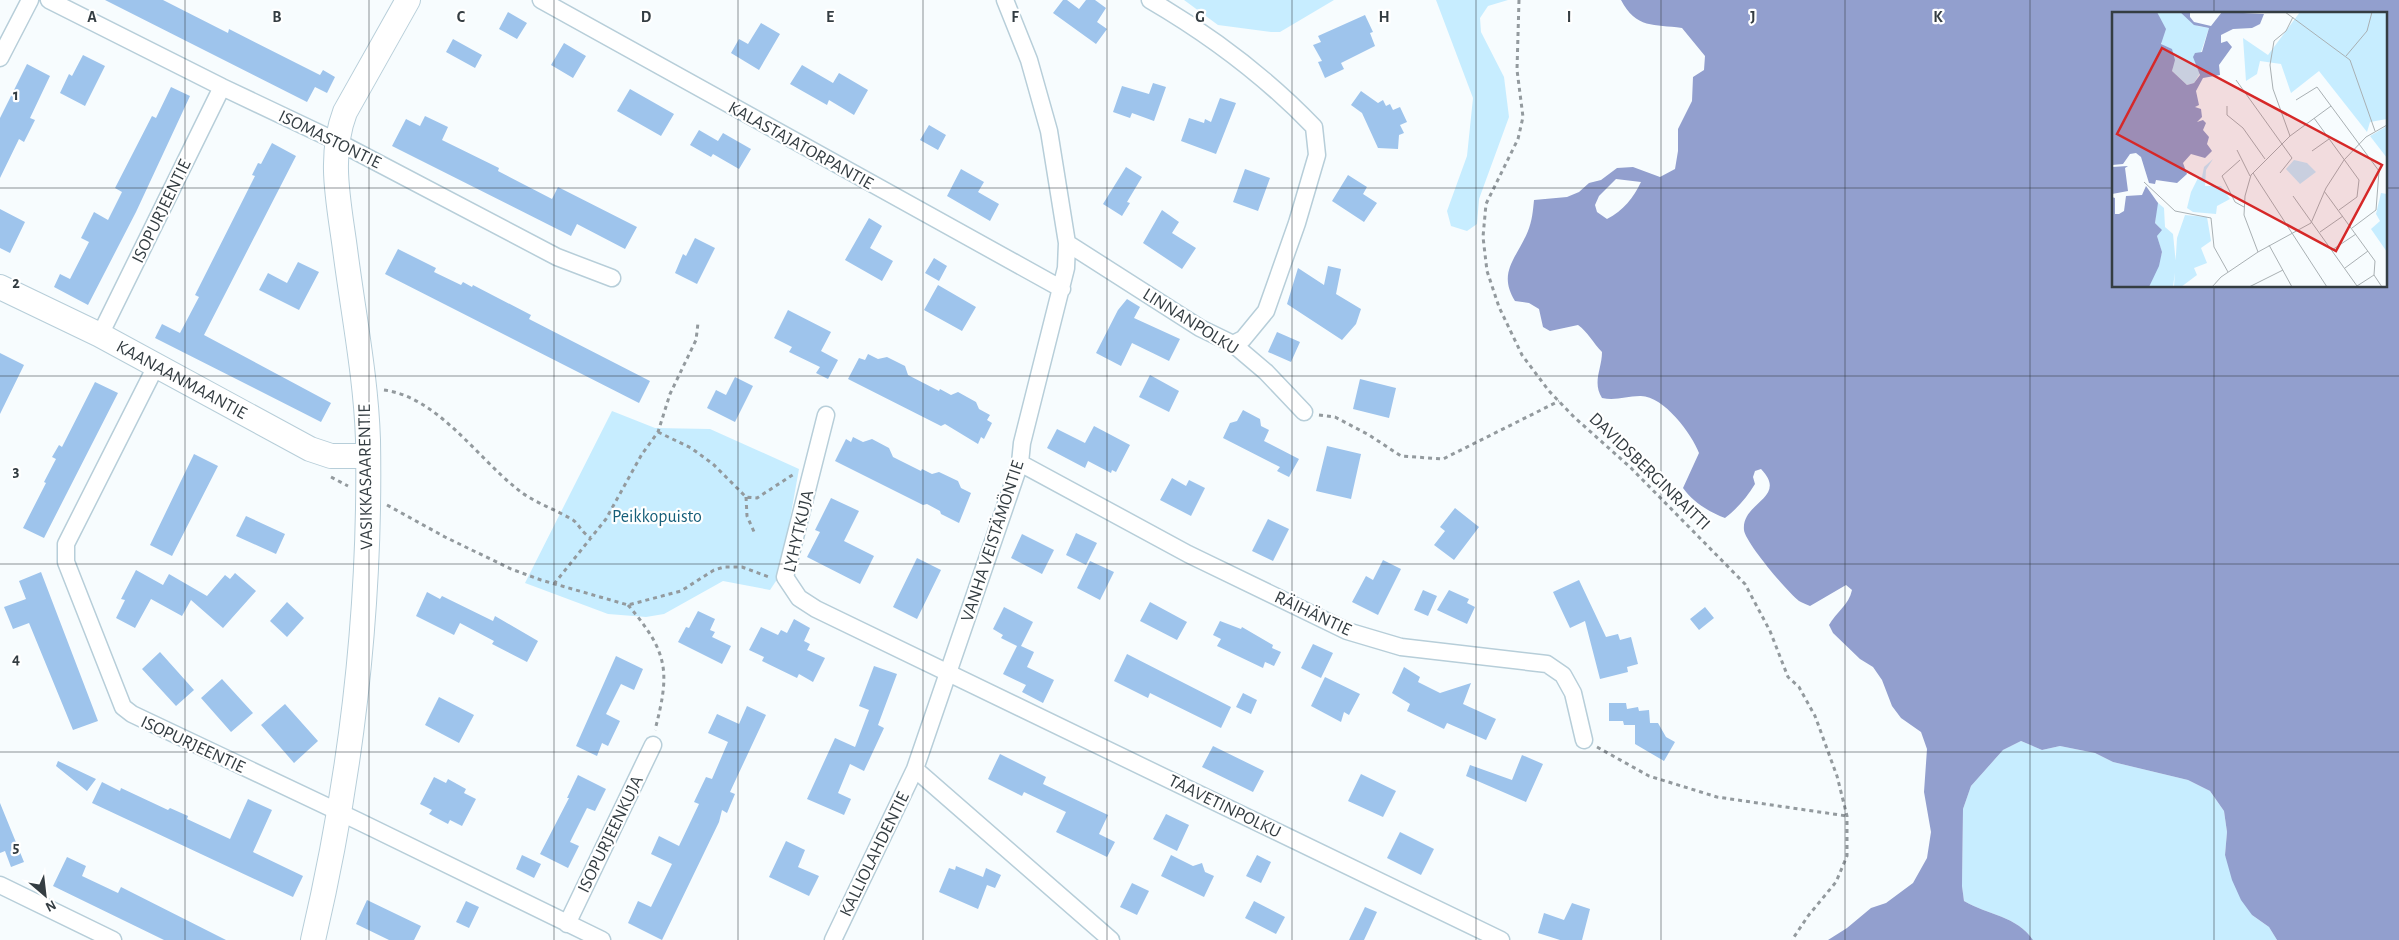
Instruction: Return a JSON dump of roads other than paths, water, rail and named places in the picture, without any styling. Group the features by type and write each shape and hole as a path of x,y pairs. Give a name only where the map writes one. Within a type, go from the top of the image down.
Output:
{"street":[{"path":"0,58 30,0"},
{"name":"ISOMASTONTIE","path":"49,0 222,87 338,142 557,257 612,278"},
{"name":"VASIKKASAARENTIE","path":"313,940 338,812 355,691 365,580 368,456 364,398 334,168 338,142 346,112 408,0"},
{"name":"KALASTAJATORPANTIE","path":"541,0 1062,289"},
{"name":"VANHA VEISTÄMÖNTIE","path":"915,769 1020,463 1022,444 1062,289 1067,243 1049,131 1029,60 1005,0"},
{"path":"1150,0 1179,17 1250,67 1314,127 1317,154 1297,223 1273,294 1261,318 1243,339 1233,344"},
{"name":"ISOPURJEENTIE","path":"100,335 222,87"},
{"name":"LINNANPOLKU","path":"1067,243 1200,328 1233,344 1266,372 1304,412"},
{"name":"KAANAANMAANTIE","path":"0,287 100,335 310,449 331,456 368,456"},
{"name":"ISOPURJEENTIE","path":"156,366 66,544 64,553 118,700 132,714 602,940"},
{"name":"LYHYTKUJA","path":"826,415 785,577 799,598 816,609 949,672"},
{"name":"RÄIHÄNTIE","path":"1020,463 1188,554 1347,631 1401,647 1547,664 1563,675 1573,693 1584,740"},
{"name":"TAAVETINPOLKU","path":"949,672 1501,940"},
{"name":"ISOPURJEENKUJA","path":"567,924 653,745"},
{"path":"915,769 1111,940"},
{"name":"KALLIOLAHDENTIE","path":"834,940 915,769"},
{"path":"0,885 113,940"}],"water":[{"path":"1621,0 2399,0 2399,940 2277,940 2269,927 2252,915 2241,900 2232,880 2225,855 2227,832 2224,811 2210,791 2188,780 2113,762 2095,753 2060,746 2042,750 2021,741 2003,750 1971,786 1963,809 1962,886 1964,901 2019,926 2033,940 1828,940 1847,928 1871,908 1886,903 1913,883 1927,858 1931,832 1924,792 1927,749 1921,732 1901,718 1892,706 1882,680 1873,667 1860,659 1833,633 1829,625 1848,600 1852,590 1846,585 1810,606 1800,602 1759,556 1744,530 1745,521 1749,513 1767,494 1770,487 1768,479 1761,469 1755,471 1753,477 1755,484 1749,494 1725,518 1702,506 1683,488 1699,453 1690,436 1676,417 1649,397 1602,398 1599,392 1598,381 1602,352 1585,331 1578,325 1550,331 1543,327 1539,309 1529,303 1515,301 1508,282 1508,273 1514,257 1524,241 1529,227 1534,200 1567,197 1579,192 1589,183 1601,180 1617,168 1633,167 1660,177 1675,169 1678,151 1678,129 1692,101 1693,77 1704,70 1705,56 1682,28 1654,25 1640,21 1633,16","holes":["1616,179 1641,182 1635,193 1618,212 1607,219 1597,212 1595,205 1599,196"]}],"park label":[{"name":"Peikkopuisto","path":"657,516"}]}
